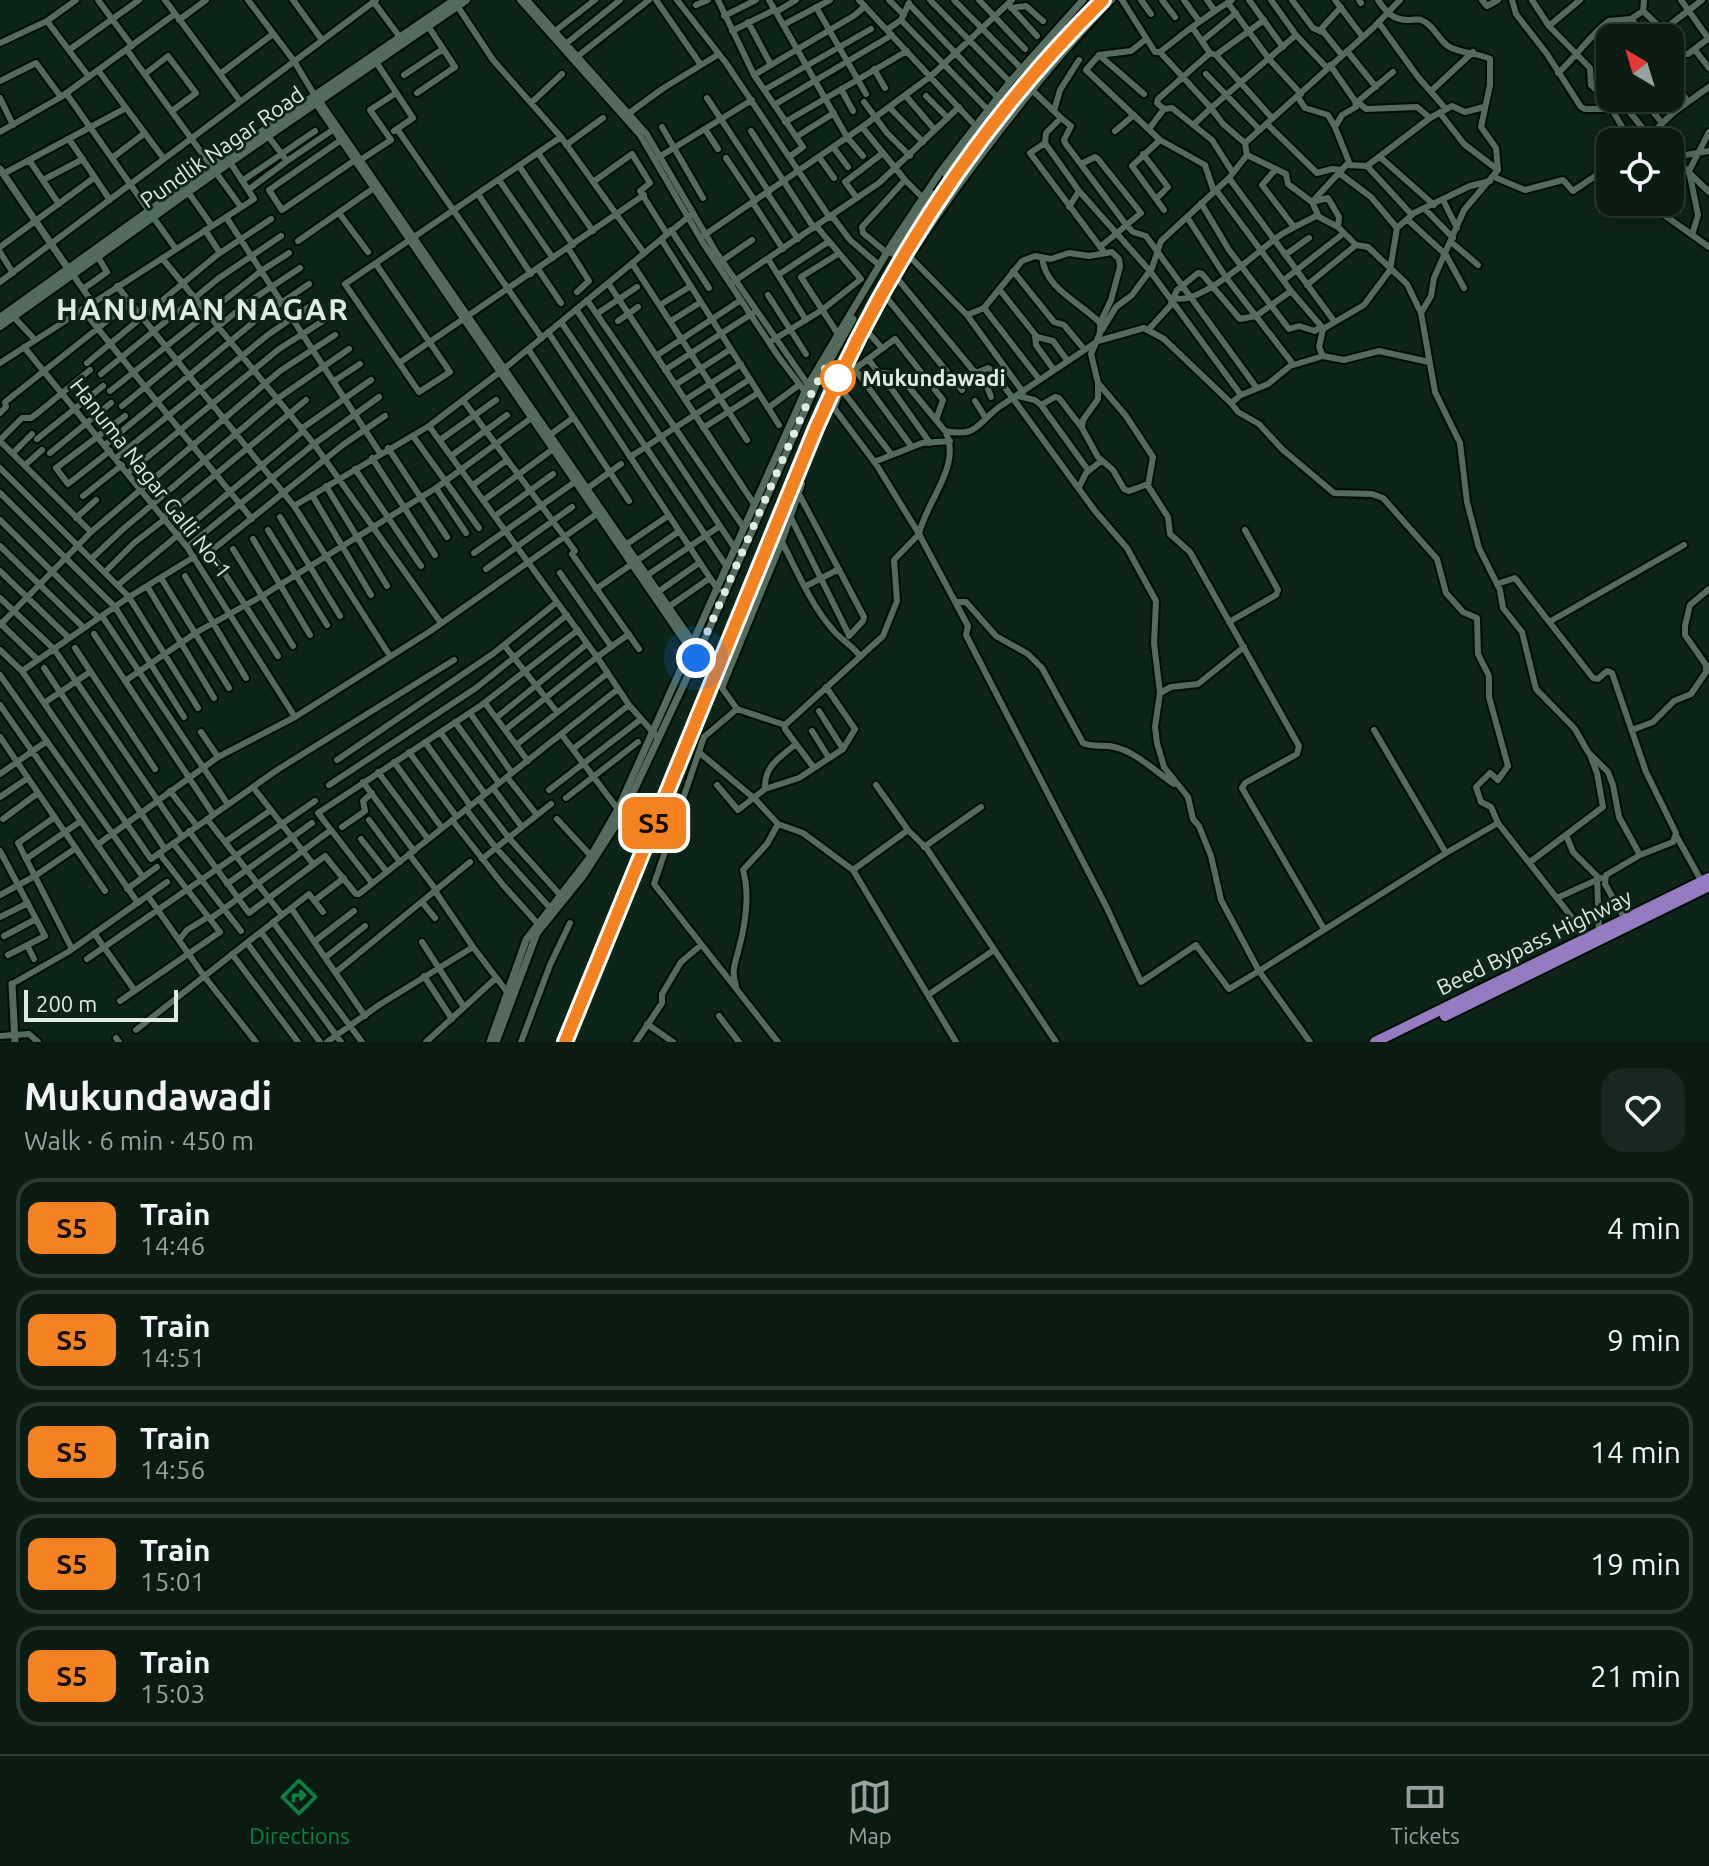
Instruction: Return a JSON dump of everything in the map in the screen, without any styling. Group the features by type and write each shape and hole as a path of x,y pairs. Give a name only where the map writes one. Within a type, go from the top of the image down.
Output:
{"highway":[{"name":"Beed Bypass Highway","path":"1375,1042 1707,882"},
{"name":"Beed Bypass Highway","path":"1391,1042 1707,882"}],"main road":[{"name":"Pundlik Nagar Road","path":"0,318 98,257 151,214 188,192 214,169 268,136 455,3 466,0"},
{"name":"Pundlik Nagar Road","path":"0,326 214,169 376,62 455,3"}],"street":[{"path":"0,43 47,21 76,0"},
{"path":"98,0 145,74 241,207"},
{"path":"69,50 139,0"},
{"path":"165,0 240,101"},
{"path":"0,132 63,95 129,48 206,0"},
{"path":"248,0 294,61 341,140 359,159 374,188 413,239"},
{"path":"293,0 322,40"},
{"path":"0,282 374,0 402,40"},
{"path":"520,0 567,43 628,115 658,157 719,262 807,390"},
{"path":"527,0 628,115"},
{"path":"555,31 595,0"},
{"path":"567,43 620,0"},
{"path":"578,56 649,0"},
{"path":"656,0 701,65"},
{"path":"677,0 752,100 831,217 850,240 879,265"},
{"path":"696,5 708,0"},
{"path":"718,0 754,75 803,147 789,157"},
{"path":"724,16 756,0"},
{"path":"769,0 847,137 863,156"},
{"path":"732,31 796,0"},
{"path":"783,25 830,0"},
{"path":"889,0 943,65 988,110"},
{"path":"930,0 1010,82"},
{"path":"954,0 1022,69"},
{"path":"695,651 754,504 807,390 866,281 988,110 1086,0"},
{"path":"490,1042 526,940 595,860 621,812 695,651 807,390 890,255 946,173 1086,0"},
{"path":"1112,0 1032,90 909,256 867,331 845,376 834,408 874,462 919,534 956,602 968,626 966,635 978,660 1107,908 1141,982 1196,945 1229,989 1498,823"},
{"path":"1082,428 1083,420 1098,399 1098,383 1091,354 1116,307 1132,295 1150,271 1161,241 1231,175 1247,155 1245,143 1223,124 1160,52 1155,52 1122,0"},
{"path":"1141,0 1151,14"},
{"path":"1162,0 1175,17"},
{"path":"1184,0 1199,21"},
{"path":"1207,0 1215,11"},
{"path":"1249,0 1283,47"},
{"path":"1292,0 1313,28 1345,53 1376,87"},
{"path":"1335,0 1362,36"},
{"path":"1378,0 1387,14 1405,21 1420,19 1431,27 1437,38 1456,51 1473,52 1490,59 1490,85 1481,127 1496,148 1498,170 1464,210 1434,278 1431,296 1421,313"},
{"path":"1245,143 1379,23 1400,0"},
{"path":"1482,0 1487,6 1498,0"},
{"path":"1512,0 1516,14 1547,54 1581,107 1596,108"},
{"path":"1532,0 1549,26 1590,68 1591,85 1596,90"},
{"path":"1549,26 1580,0"},
{"path":"1643,11 1644,0"},
{"path":"1681,0 1709,38 1684,55"},
{"path":"982,1 1025,49"},
{"path":"1160,52 1230,1 1269,59 1299,95 1305,108 1328,115 1348,158 1343,169 1312,202"},
{"path":"1258,13 1272,1 1296,35 1329,66 1357,103 1366,109 1417,107 1430,118"},
{"path":"1643,11 1663,30 1706,1"},
{"path":"754,75 830,30 863,2 972,122"},
{"path":"774,105 848,62 890,32 910,2 998,98"},
{"path":"455,3 493,60 561,137 644,253"},
{"path":"1010,4 1037,36"},
{"path":"703,237 931,76 1010,4 1025,5 1043,21"},
{"path":"816,7 858,78 876,117 910,156"},
{"path":"1322,32 1323,26 1341,7"},
{"path":"1558,73 1578,55 1594,31 1609,21 1631,19 1643,11"},
{"path":"1202,41 1236,13"},
{"path":"1631,19 1635,24"},
{"path":"1164,109 1157,101 1182,77 1264,20"},
{"path":"47,21 89,77"},
{"path":"748,22 771,65"},
{"path":"1379,23 1431,91 1466,146 1498,170"},
{"path":"417,93 455,67 428,26"},
{"path":"1192,27 1241,83 1269,121 1317,173 1367,166 1430,118 1452,106 1465,112 1484,107"},
{"path":"764,90 871,29"},
{"path":"220,74 273,34"},
{"path":"1193,125 1296,35"},
{"path":"1086,70 1099,55 1131,51 1146,39"},
{"path":"1068,48 1086,70 1160,140 1205,165 1215,191 1322,328 1319,347 1323,356"},
{"path":"404,75 443,49"},
{"path":"1695,50 1709,68"},
{"path":"785,122 907,51"},
{"path":"1431,91 1473,52"},
{"path":"628,115 719,54"},
{"path":"1099,55 1144,94"},
{"path":"145,74 168,56 196,93 172,111"},
{"path":"1054,111 1060,90 1079,60"},
{"path":"376,62 413,118 388,135"},
{"path":"0,81 36,63 90,127 176,249"},
{"path":"874,69 885,88"},
{"path":"98,70 164,159"},
{"path":"1335,127 1337,120 1352,111 1393,72"},
{"path":"531,103 562,74"},
{"path":"1206,74 1260,130"},
{"path":"841,89 853,111"},
{"path":"1032,90 1071,126 1064,141 1127,226 1133,232 1146,236 1256,387"},
{"path":"1684,105 1707,92"},
{"path":"341,140 269,190 282,210 391,140 370,110 396,93"},
{"path":"905,95 935,130"},
{"path":"926,96 948,118"},
{"path":"1684,96 1688,102"},
{"path":"0,98 13,125"},
{"path":"707,98 798,239"},
{"path":"317,100 695,651"},
{"path":"658,157 752,100"},
{"path":"889,107 923,142"},
{"path":"733,283 831,217 896,168 959,107"},
{"path":"92,302 2,176 126,108"},
{"path":"1149,129 1164,109 1172,108 1215,143 1231,175 1274,240 1334,321"},
{"path":"1653,112 1662,123"},
{"path":"1658,128 1674,112"},
{"path":"796,137 834,113"},
{"path":"1115,131 1134,115"},
{"path":"566,145 603,118"},
{"path":"1061,118 1046,133 1045,143 1079,191 1173,300 1241,395"},
{"path":"662,127 703,198"},
{"path":"862,127 923,198"},
{"path":"248,190 334,129"},
{"path":"397,129 542,338"},
{"path":"705,129 718,149"},
{"path":"242,181 315,131"},
{"path":"751,131 815,228 866,281"},
{"path":"1692,235 1698,215 1689,171 1709,132"},
{"path":"112,158 145,133"},
{"path":"268,136 287,161"},
{"path":"376,264 450,372 419,392 345,284 561,137"},
{"path":"69,139 110,200"},
{"path":"1160,140 1132,166 1164,210"},
{"path":"1045,143 1030,153 1102,250 1112,252 1119,259 1120,267 1111,300 1100,323 1099,337"},
{"path":"833,147 848,167"},
{"path":"1684,155 1709,151"},
{"path":"538,153 593,231"},
{"path":"857,198 845,182 883,153"},
{"path":"593,182 632,154 650,183 640,191 667,234 691,286 779,425"},
{"path":"967,315 984,308 1022,261 1042,257 1051,259 1069,253 1089,256 1102,250 1157,200 1168,187 1143,154"},
{"path":"1247,155 1286,174 1288,184 1312,202 1318,215 1341,230 1356,245 1368,247 1407,284 1421,313 1435,392 1460,443 1467,498 1479,548 1497,584 1503,608 1522,632 1539,694 1575,729 1597,773 1603,807 1530,862"},
{"path":"819,157 834,178"},
{"path":"1081,164 1095,157 1098,159 1141,213"},
{"path":"1380,157 1434,205"},
{"path":"726,158 783,249"},
{"path":"43,180 83,159"},
{"path":"29,160 59,204"},
{"path":"0,363 254,199 230,162"},
{"path":"519,166 589,281 577,292"},
{"path":"1367,166 1446,255 1464,288"},
{"path":"1684,167 1709,192"},
{"path":"1276,169 1263,182 1263,188 1294,227"},
{"path":"1343,169 1397,228"},
{"path":"1201,203 1289,329 1301,326 1315,331 1364,305 1390,270 1397,228 1410,217 1470,186 1492,179 1525,190 1563,180 1573,191 1596,175"},
{"path":"13,273 0,249 95,177"},
{"path":"499,180 553,258"},
{"path":"887,253 863,233 862,227 905,180"},
{"path":"298,241 374,188"},
{"path":"1069,207 1079,191"},
{"path":"188,192 220,253"},
{"path":"478,194 531,274"},
{"path":"399,363 644,195"},
{"path":"1312,202 1328,198 1339,217 1341,230"},
{"path":"1443,200 1457,228"},
{"path":"1425,209 1478,265"},
{"path":"339,213 368,252"},
{"path":"294,506 429,426 542,338 690,215"},
{"path":"1173,300 1191,297 1212,286 1274,240 1318,215"},
{"path":"1666,216 1709,247"},
{"path":"226,217 380,453"},
{"path":"1187,217 1225,276 1293,364"},
{"path":"91,532 0,440 22,418 31,418 63,392 110,343 183,283 220,253 271,219"},
{"path":"1284,280 1341,230"},
{"path":"667,234 709,288"},
{"path":"101,374 195,297 281,236"},
{"path":"1285,255 1309,238"},
{"path":"719,262 752,240"},
{"path":"778,275 828,242"},
{"path":"1307,285 1356,245"},
{"path":"13,453 75,408 134,372 207,312 289,253"},
{"path":"836,331 801,277 838,254"},
{"path":"909,256 967,315 1018,395 1031,426 1127,548 1156,601 1154,643 1160,693 1155,727 1164,767 1188,797 1193,819 1211,856 1221,900 1259,971 1310,1042"},
{"path":"83,289 107,272 98,257"},
{"path":"1042,257 1044,270 1063,294 1086,308 1100,323"},
{"path":"162,258 314,444 441,623"},
{"path":"768,259 806,320"},
{"path":"632,263 747,440"},
{"path":"122,406 271,286 300,268"},
{"path":"538,269 561,303"},
{"path":"1013,271 1054,322 1064,325 1084,349"},
{"path":"1149,329 1182,285 1200,273 1240,319 1256,316 1291,291"},
{"path":"896,277 985,381 991,397"},
{"path":"772,341 866,281"},
{"path":"608,283 754,504"},
{"path":"733,283 741,300 753,313"},
{"path":"125,416 56,468 68,484 230,341 309,284"},
{"path":"117,286 284,492 390,656"},
{"path":"660,305 691,286"},
{"path":"601,311 637,287"},
{"path":"999,289 1035,335 1053,341 1067,360"},
{"path":"768,295 806,354"},
{"path":"886,297 962,390"},
{"path":"587,300 744,528"},
{"path":"656,356 741,300"},
{"path":"0,413 6,407 5,402 131,302"},
{"path":"116,458 242,356 316,302"},
{"path":"671,321 701,302"},
{"path":"618,321 638,307"},
{"path":"984,308 1039,379"},
{"path":"82,309 252,519"},
{"path":"576,309 736,550"},
{"path":"665,370 753,313"},
{"path":"13,316 35,340"},
{"path":"128,473 254,370 326,319"},
{"path":"561,322 728,569"},
{"path":"945,431 966,434 975,430 985,417 1099,337 1144,328 1211,381 1238,412 1259,424 1283,450 1334,493 1372,494 1383,498 1437,559 1446,593 1463,612 1477,618 1478,654 1489,676 1489,697 1508,766 1498,780 1490,773 1476,787 1481,802 1491,807 1498,823 1588,938"},
{"path":"867,331 882,348"},
{"path":"548,332 718,590"},
{"path":"38,660 0,624 91,532 266,384 335,335"},
{"path":"1035,335 1034,343 1054,370"},
{"path":"845,376 895,339 943,400 936,420"},
{"name":"Hanuma Nagar Galli No-1","path":"24,347 187,547 295,717"},
{"path":"91,559 277,399 349,349"},
{"path":"528,349 629,501"},
{"path":"675,385 731,349"},
{"path":"1231,403 1256,387 1268,384 1293,364 1323,356 1344,360 1379,351 1429,362"},
{"path":"868,359 930,443"},
{"path":"334,381 360,364"},
{"path":"685,400 741,364"},
{"path":"854,368 912,447"},
{"path":"976,373 991,369 1018,395 1041,405 1088,470"},
{"path":"814,768 785,725 789,718 883,636 897,601 894,560 919,534 928,507 946,475 950,441 945,431 899,375 881,374"},
{"path":"630,457 750,379"},
{"path":"118,585 302,430 371,380"},
{"path":"1098,383 1126,416 1153,457 1148,484 1168,517 1170,534 1188,550 1299,750 1286,761 1245,783 1242,788 1324,929"},
{"path":"841,389 892,455"},
{"path":"768,408 807,390"},
{"path":"703,428 758,393"},
{"path":"187,547 314,444 379,397"},
{"path":"1041,405 1059,398 1082,428 1101,461 1113,470 1126,490 1148,484"},
{"path":"105,572 134,543 306,400"},
{"path":"463,400 575,551 572,554 639,649"},
{"path":"440,440 496,400"},
{"path":"975,401 985,417"},
{"path":"50,453 111,403"},
{"path":"451,456 507,415"},
{"path":"211,551 385,416"},
{"path":"125,681 197,632 342,548 463,471 533,417"},
{"path":"547,438 573,418"},
{"path":"429,426 530,562 629,705 656,736"},
{"path":"413,436 479,528"},
{"path":"874,462 912,447 950,441"},
{"path":"388,448 447,537"},
{"path":"25,465 42,450"},
{"path":"484,500 549,452"},
{"path":"372,458 435,555"},
{"path":"473,485 507,460"},
{"path":"1079,487 1088,470 1101,461"},
{"path":"585,490 621,464"},
{"path":"76,518 97,502 86,493 122,465"},
{"path":"0,468 129,597 198,708"},
{"path":"355,469 421,566"},
{"path":"495,516 553,474"},
{"path":"576,481 598,513"},
{"path":"474,553 576,481"},
{"path":"785,725 737,709 722,688 782,542 802,484"},
{"path":"326,486 387,586"},
{"path":"436,488 466,533"},
{"path":"0,493 115,607 184,717"},
{"path":"799,494 864,617 849,639"},
{"path":"312,495 371,595"},
{"path":"486,569 572,507"},
{"path":"97,845 218,757 295,717 390,656 598,513"},
{"path":"622,547 668,516"},
{"path":"280,517 340,616"},
{"path":"791,518 860,656"},
{"path":"0,520 101,617 227,803"},
{"path":"644,578 720,526"},
{"path":"268,530 327,625"},
{"path":"1229,622 1278,592 1245,530"},
{"path":"596,589 678,532"},
{"path":"201,537 278,656"},
{"path":"253,539 310,635"},
{"path":"782,542 834,632 849,639"},
{"path":"1549,622 1684,545"},
{"path":"0,546 84,628"},
{"path":"233,549 293,646"},
{"path":"22,671 129,597 194,557"},
{"path":"658,592 699,563"},
{"path":"806,586 839,569"},
{"path":"0,571 69,638"},
{"path":"560,573 611,646"},
{"path":"185,576 246,678"},
{"path":"161,578 229,688"},
{"path":"644,578 658,592 666,608"},
{"path":"666,608 710,578"},
{"path":"1497,584 1515,578 1593,678 1598,679 1607,671 1612,673 1646,772 1677,837 1707,882"},
{"path":"147,586 214,698"},
{"path":"1632,730 1653,722 1674,701 1691,694 1706,672 1706,665 1685,635 1685,626 1690,605 1709,589"},
{"path":"0,598 54,649 182,836"},
{"path":"337,760 446,687 557,602"},
{"path":"956,602 966,602 996,636 1028,654 1042,668 1083,743 1091,747 1111,745 1123,749 1180,788"},
{"path":"329,785 456,703 567,615"},
{"path":"372,883 318,813 485,703 578,630"},
{"path":"94,634 188,778 225,842 282,915"},
{"path":"505,730 629,634"},
{"path":"496,718 587,644"},
{"path":"504,645 557,712"},
{"path":"1160,693 1171,687 1203,681 1244,647"},
{"path":"75,648 155,769"},
{"path":"2,654 22,671 151,859 227,803 454,660"},
{"path":"44,668 141,811 187,890 220,932 120,1001"},
{"path":"44,703 90,672"},
{"path":"516,745 608,673"},
{"path":"0,675 143,877"},
{"path":"446,687 456,703"},
{"path":"717,785 738,810 765,789 799,778 843,749 855,729 826,687"},
{"path":"189,831 249,913 327,856 357,894 618,689"},
{"path":"424,702 433,718"},
{"path":"485,703 528,761"},
{"path":"0,705 138,903"},
{"path":"573,749 629,705"},
{"path":"737,709 704,737 654,884 778,1042"},
{"path":"819,711 843,749"},
{"path":"470,713 537,815"},
{"path":"549,790 641,719"},
{"path":"455,722 522,827"},
{"path":"1374,730 1446,853"},
{"path":"812,731 829,758"},
{"path":"201,732 218,757"},
{"path":"440,732 509,838 563,897"},
{"path":"562,735 621,812"},
{"path":"0,737 105,891"},
{"path":"0,774 47,741"},
{"path":"425,742 496,848 550,908"},
{"path":"566,798 638,742"},
{"path":"765,789 764,776 768,769 796,744"},
{"path":"0,753 7,748"},
{"path":"409,752 482,859 540,925"},
{"path":"1588,752 1608,772 1619,817 1640,855"},
{"path":"700,753 755,799 778,824 803,833 853,870 956,1042"},
{"path":"394,762 442,828"},
{"path":"378,772 428,839"},
{"path":"0,797 28,778"},
{"path":"363,782 473,947 509,993"},
{"path":"876,785 924,847 1056,1042"},
{"path":"253,787 313,864"},
{"path":"170,791 197,826"},
{"path":"90,803 105,792"},
{"path":"3,819 38,793"},
{"path":"342,827 365,811 363,801 372,793"},
{"path":"87,959 315,801"},
{"path":"482,859 551,804"},
{"path":"924,847 981,807"},
{"path":"225,842 271,810"},
{"path":"496,1042 540,925 621,812"},
{"path":"26,859 98,814"},
{"path":"55,817 18,843 72,949"},
{"path":"557,819 591,856"},
{"path":"369,820 400,862"},
{"path":"227,884 312,823"},
{"path":"737,989 731,971 739,947 748,889 743,870 767,844 778,824"},
{"path":"179,940 187,930 224,909 331,830"},
{"path":"853,870 908,830"},
{"path":"1566,835 1573,852 1597,879 1599,932"},
{"path":"1557,898 1640,855 1673,842 1677,837"},
{"path":"361,839 387,872"},
{"path":"173,843 241,931"},
{"path":"0,895 76,848"},
{"path":"0,852 45,936 8,955"},
{"path":"336,972 470,862"},
{"path":"127,889 157,867"},
{"path":"0,875 10,869"},
{"path":"1606,875 1605,884 1625,919"},
{"path":"314,901 344,878"},
{"path":"14,1038 12,984 72,949 167,882"},
{"path":"136,1030 309,894 323,912"},
{"path":"148,896 204,976 256,1042"},
{"path":"422,902 435,918"},
{"path":"0,917 28,903"},
{"path":"291,908 365,1016"},
{"path":"315,941 354,911"},
{"path":"4,936 36,919"},
{"path":"273,922 362,1042"},
{"path":"521,1042 550,965 570,923"},
{"path":"326,957 365,926"},
{"path":"261,932 339,1039"},
{"path":"94,933 135,991"},
{"path":"422,942 464,1007"},
{"path":"247,943 320,1042"},
{"path":"27,945 34,959"},
{"path":"636,1042 662,1003 662,994 681,962 701,945"},
{"path":"327,1042 339,1039 350,1026 473,947"},
{"path":"928,995 994,950"},
{"path":"232,954 298,1042"},
{"path":"424,976 452,1019"},
{"path":"426,1042 496,978"},
{"path":"719,1016 739,1042"},
{"path":"647,1024 673,1042"},
{"path":"0,1036 14,1038 29,1034 38,1042"}],"railway":[{"path":"565,1042 816,428 843,369 904,255 976,147 1058,47 1103,0"}],"train":[{"name":"S5","path":"565,1042 816,428 850,353 938,199 1030,78 1103,0"}],"place":[{"name":"Mukundawadi","path":"838,378"}],"district":[{"name":"HANUMAN NAGAR","path":"203,310"}],"route":[{"path":"696,658 813,390 829,362 838,378"}]}
